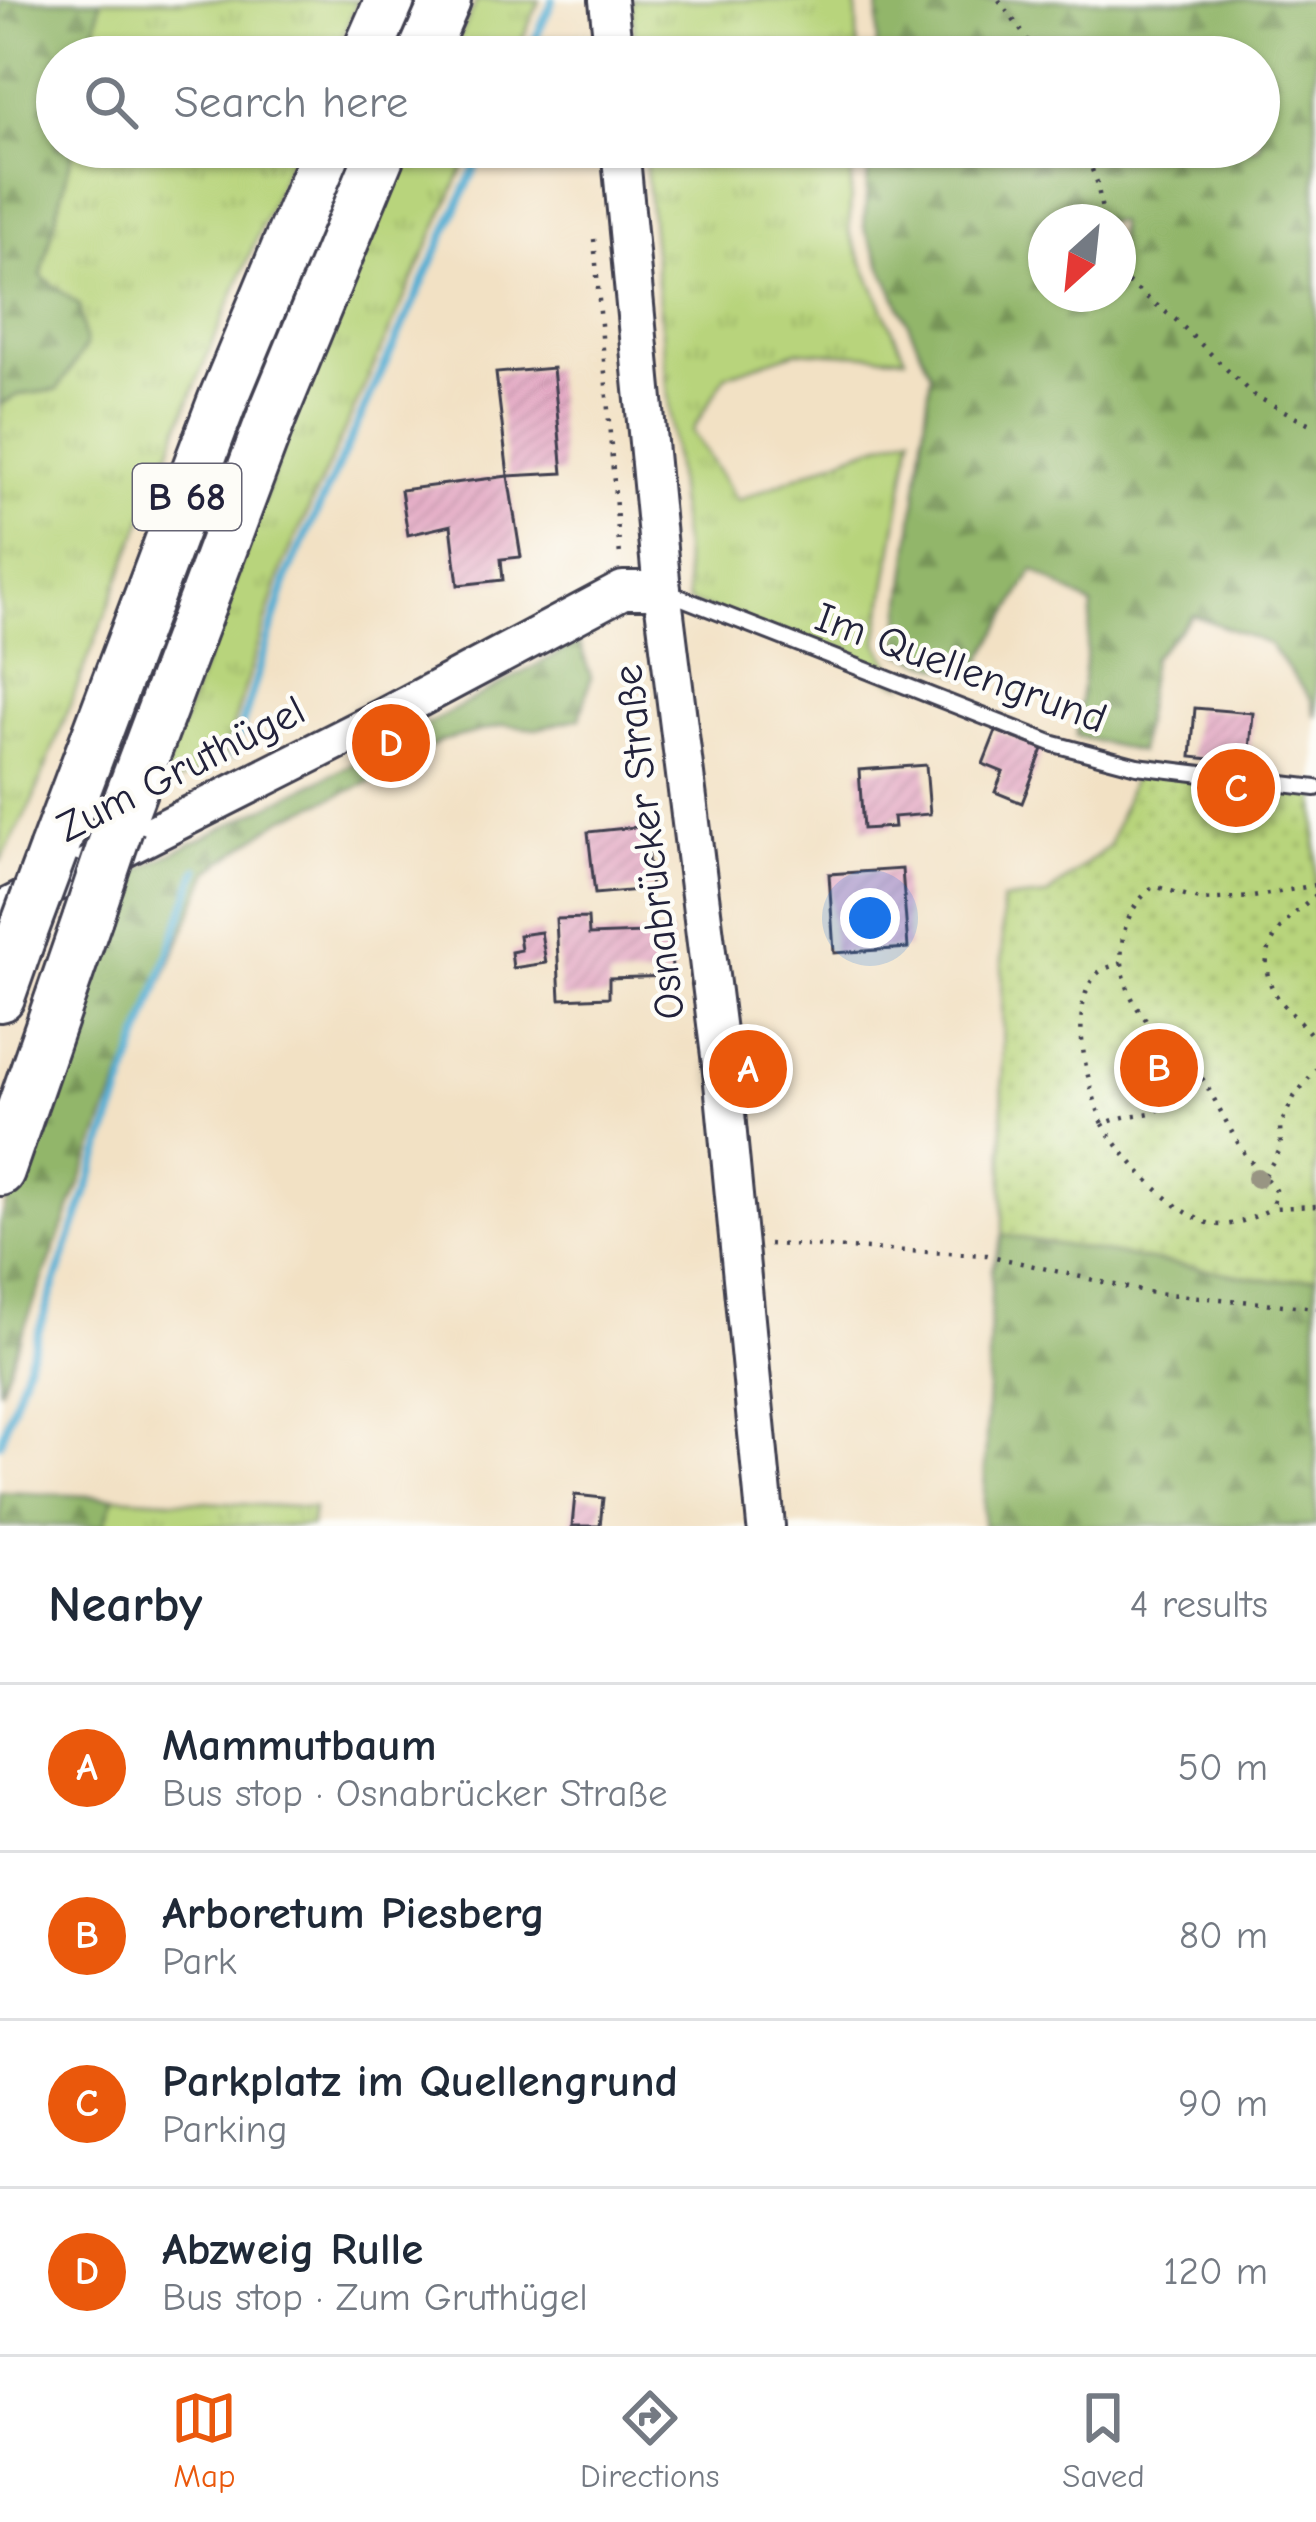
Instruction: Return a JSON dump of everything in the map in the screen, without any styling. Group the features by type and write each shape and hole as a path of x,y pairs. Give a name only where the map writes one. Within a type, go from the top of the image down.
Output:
{"highway":[{"path":"374,36 390,0"},
{"path":"430,36 446,0"},
{"name":"B 68","path":"0,997 10,924 53,851 223,402 319,168"},
{"name":"B 68","path":"0,1171 118,825 272,416 374,168"}],"street":[{"path":"608,0 612,36"},
{"name":"Osnabrücker Straße","path":"622,168 662,590 722,1072 766,1526"},
{"name":"Zum Gruthügel","path":"10,924 623,590 662,590"}],"lane":[{"name":"Im Quellengrund","path":"662,590 1054,744 1137,766 1316,788"}],"path":[{"path":"999,0 1025,36"},
{"path":"1091,168 1101,204"},
{"path":"593,226 623,590"},
{"path":"1136,289 1176,320 1253,395 1316,427"},
{"path":"1273,1208 1275,1190 1245,1154 1222,1108 1199,1074 1142,1014 1127,988 1120,940 1129,916 1154,886 1202,900 1316,885"},
{"path":"1316,895 1275,931 1266,957 1279,998 1316,1041"},
{"path":"1122,963 1099,970 1093,978 1082,1035 1088,1085 1103,1124 1131,1163 1180,1207 1209,1224 1232,1223 1273,1208 1316,1206"},
{"path":"1103,1124 1168,1106 1180,1070 1174,1046"},
{"path":"1265,1175 1281,1148 1280,1126 1294,1097 1316,1069"},
{"path":"1180,1070 1199,1074"},
{"path":"738,1244 986,1255 1145,1292 1316,1308"}],"green space":[{"path":"0,0 101,0 94,36 36,36 36,168 69,168 41,276 79,305 86,346 57,390 18,395 0,404"},
{"path":"101,0 358,0 343,36 94,36"},
{"path":"477,0 540,0 524,36 460,36"},
{"path":"631,0 856,0 857,36 634,36"},
{"path":"879,0 1316,0 1316,717 1311,699 1269,644 1193,615 1152,658 1139,752 1076,736 1092,606 1034,570 971,678 897,652 931,373 864,228 868,168 1280,168 1280,36 877,36"},
{"path":"69,168 286,168 32,802 0,862 0,405 18,395 57,390 79,305 41,276"},
{"path":"401,168 463,168 283,566 222,762 158,790 297,408"},
{"path":"646,168 852,168 849,232 905,357 798,351 726,375 692,431 737,501 912,434 877,642 902,684 688,601"},
{"path":"579,642 591,677 580,718 536,729 504,725 441,741 384,776 282,819 209,871 107,1113 0,1391 0,1223 67,1020 122,878 371,755"},
{"path":"1137,766 1316,788 1316,1277 1273,1281 1003,1235 1002,900 1046,896 1109,846"},
{"path":"1003,1235 1273,1281 1316,1277 1316,1526 983,1526 992,1269"},
{"path":"0,1492 114,1497 104,1526 0,1526"},
{"path":"114,1497 313,1508 311,1526 103,1526"}],"building":[{"path":"553,368 563,473 508,476 496,373"},
{"path":"508,476 521,557 501,559 503,580 458,585 451,525 408,535 401,490"},
{"path":"1195,708 1253,713 1249,763 1191,757"},
{"path":"996,731 1043,749 1022,803 995,792 1003,772 983,764"},
{"path":"926,765 930,814 893,817 894,827 863,829 859,770"},
{"path":"645,826 651,889 595,894 588,832"},
{"path":"902,869 908,948 834,953 829,874"},
{"path":"588,918 589,935 671,932 672,976 609,978 609,997 560,999 556,919"},
{"path":"541,932 546,963 513,968 511,952 521,950 519,935"},
{"path":"575,1495 603,1498 600,1526 572,1526"}],"waterway":[{"path":"537,36 553,0"},
{"path":"233,755 288,575 475,168"},
{"path":"0,1443 198,869"}],"place":[{"name":"Abzweig Rulle","path":"391,743"},
{"name":"Parkplatz im Quellengrund","path":"1236,788"},
{"name":"Arboretum Piesberg","path":"1159,1068"},
{"name":"Mammutbaum","path":"748,1069"}]}
